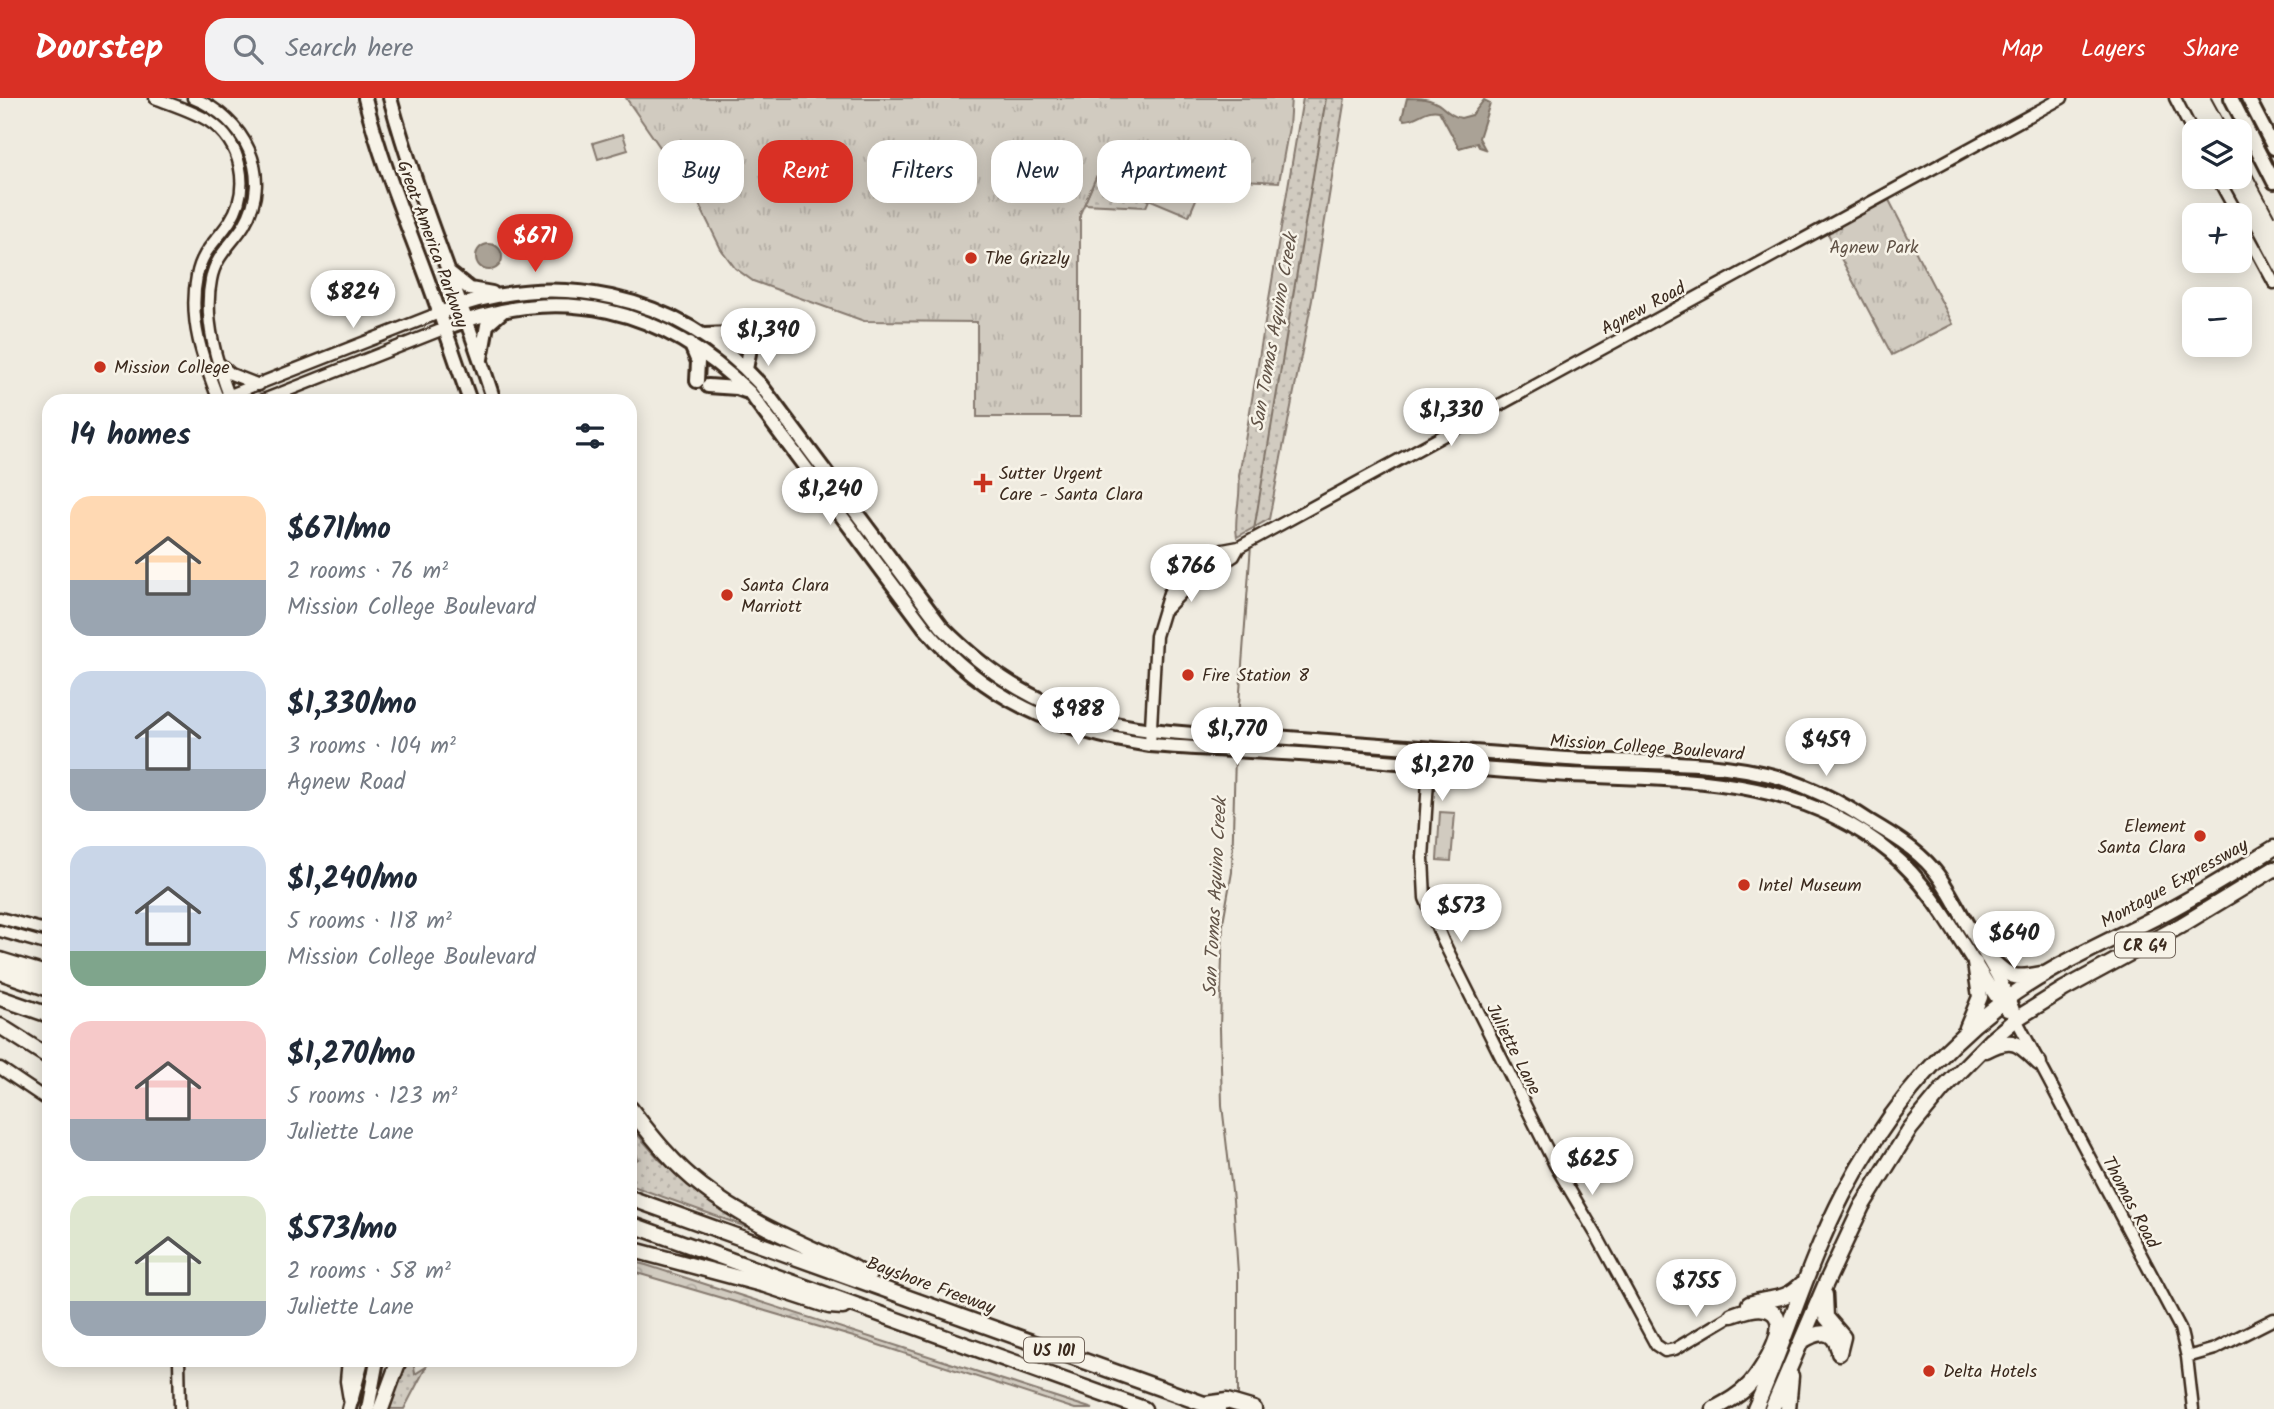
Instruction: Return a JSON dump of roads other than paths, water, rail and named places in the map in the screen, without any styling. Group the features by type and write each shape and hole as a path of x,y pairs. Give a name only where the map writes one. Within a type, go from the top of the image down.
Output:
{"highway":[{"name":"Montague Expressway","path":"1755,1409 1843,1194 1871,1144 1931,1065 1964,1033 2005,1001 2052,971 2166,912 2274,848"},
{"name":"Montague Expressway","path":"1772,1409 1862,1206 1910,1129 1940,1092 2016,1019 2274,869"},
{"path":"0,960 42,973"},
{"path":"1964,1033 1980,997 1982,960 2011,977 2025,978 2052,971"},
{"path":"0,972 42,987"},
{"path":"0,998 42,1013"},
{"path":"0,1026 42,1053"},
{"path":"1978,1054 1998,1043 2011,1042 2020,1044 2039,1063"},
{"path":"637,1117 665,1153 723,1202 753,1220 855,1268 883,1289"},
{"name":"Bayshore Freeway","path":"637,1201 1211,1406 1227,1401 1254,1409"},
{"name":"US 101","path":"637,1226 1144,1409"},
{"path":"637,1251 765,1285 829,1306 865,1308"},
{"path":"1732,1315 1754,1302 1787,1297 1806,1279"},
{"path":"1802,1340 1819,1332 1827,1333 1836,1339 1839,1353 1843,1337 1824,1313 1826,1283"},
{"path":"1732,1315 1765,1309 1776,1316 1779,1323 1778,1333"},
{"path":"1714,1409 1750,1384 1778,1333 1791,1318"},
{"path":"349,1367 350,1404"},
{"path":"381,1409 396,1367"},
{"path":"1788,1409 1791,1369"}],"main road":[{"name":"Great America Parkway","path":"365,98 373,131 468,394"},
{"name":"Great America Parkway","path":"390,98 412,172 492,394"},
{"path":"2231,98 2274,182"},
{"path":"2248,98 2274,148"},
{"path":"447,271 470,289 508,293"},
{"name":"Mission College Boulevard","path":"439,313 460,304 508,293 553,290 603,295 652,309 702,334 746,369 789,422 941,626 965,650 1007,682 1032,697 1086,718 1149,730 1197,734 1256,735 1728,768 1796,783 1833,799 1889,832 1933,869 2016,1019"},
{"name":"Mission College Boulevard","path":"446,328 466,319 506,309 548,305 606,310 647,322 690,343 722,366 750,393 948,655 1008,699 1046,718 1082,731 1150,745 1539,774 1713,782 1758,789 1807,804 1855,829 1890,852 1919,880 1982,960"},
{"path":"481,359 487,325 506,309"},
{"path":"702,334 749,332 746,369"},
{"path":"690,343 703,384 737,388 750,393"},
{"path":"1429,765 1430,748"},
{"path":"350,1404 360,1367"},
{"path":"368,1409 376,1367"}],"street":[{"name":"Mission College Boulevard","path":"155,98 197,115 217,127 234,150 241,172 242,184 237,208 225,228 208,247 200,266 195,292 198,342 217,394"},
{"path":"193,98 213,107 237,128 249,149 255,171 254,195 249,215 220,256 210,284 212,331 229,394"},
{"name":"Agnew Road","path":"1150,745 1156,636 1162,615 1188,586 1234,556 1239,547 2062,98"},
{"path":"2175,98 2186,119"},
{"path":"2252,242 2274,283"},
{"name":"Mission College Boulevard","path":"239,394 439,313"},
{"name":"Mission College Boulevard","path":"278,394 446,328"},
{"path":"219,363 231,374 260,385"},
{"path":"286,394 293,388"},
{"name":"Juliette Lane","path":"1429,765 1423,858 1426,898 1443,941 1555,1165 1656,1345 1665,1351 1675,1349 1732,1315"},
{"path":"0,918 42,929"},
{"path":"0,931 42,943"},
{"name":"Thomas Road","path":"2016,1019 2180,1328 2187,1357 2193,1409"},
{"path":"0,1068 42,1096"},
{"path":"2187,1357 2215,1349 2274,1319"},
{"path":"179,1367 180,1409"}],"waterway":[{"name":"San Tomas Aquino Creek","path":"1253,536 1326,98"},
{"name":"San Tomas Aquino Creek","path":"1237,731 1251,545"},
{"name":"San Tomas Aquino Creek","path":"1235,754 1232,872 1223,922 1220,1028 1222,1105 1238,1273 1238,1397"}],"railway":[{"path":"2211,98 2222,119"},
{"path":"2252,174 2274,215"}],"place":[{"name":"The Grizzly","path":"971,258"},
{"name":"Mission College","path":"100,367"},
{"name":"Sutter Urgent Care - Santa Clara","path":"983,483"},
{"name":"Santa Clara Marriott","path":"727,595"},
{"name":"Fire Station 8","path":"1188,675"},
{"name":"Element Santa Clara","path":"2200,836"},
{"name":"Intel Museum","path":"1744,885"},
{"name":"Delta Hotels","path":"1929,1371"}],"park label":[{"name":"Agnew Park","path":"1874,247"}]}
